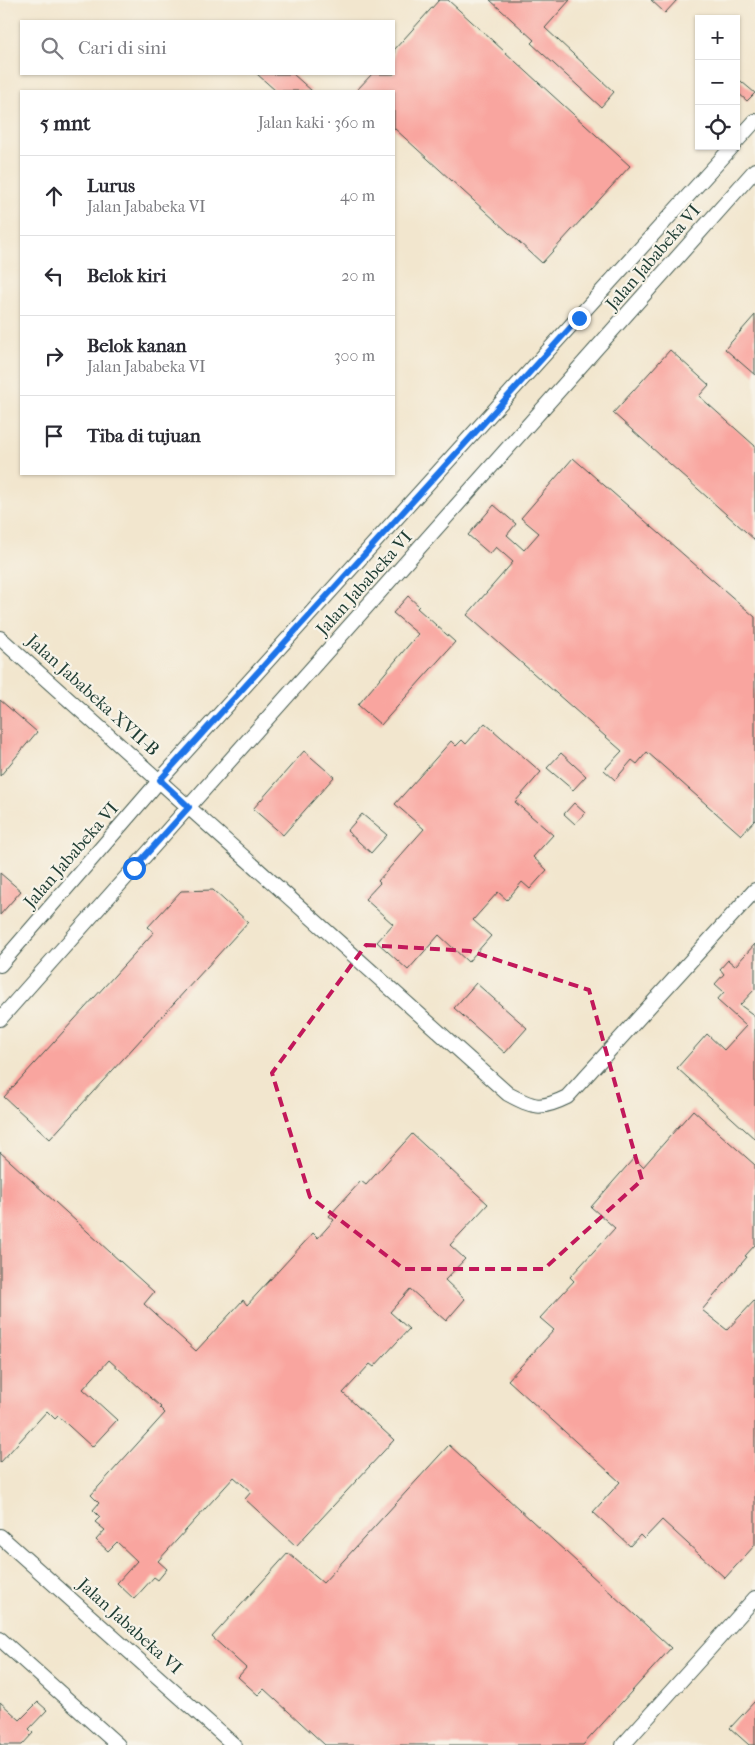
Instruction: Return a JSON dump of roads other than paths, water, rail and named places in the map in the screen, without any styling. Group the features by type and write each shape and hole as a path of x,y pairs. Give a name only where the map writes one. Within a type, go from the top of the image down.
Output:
{"street":[{"path":"740,138 755,121"},
{"name":"Jalan Jababeka VI","path":"0,965 160,780 729,150"},
{"name":"Jalan Jababeka VI","path":"0,1019 755,170"},
{"name":"Jalan Jababeka XVII-B","path":"0,638 508,1094 528,1105 539,1107 551,1105 567,1097 755,890"},
{"name":"Jalan Jababeka VI","path":"0,1536 234,1745"},
{"path":"623,1745 755,1598"},
{"path":"0,1639 118,1745"}]}
